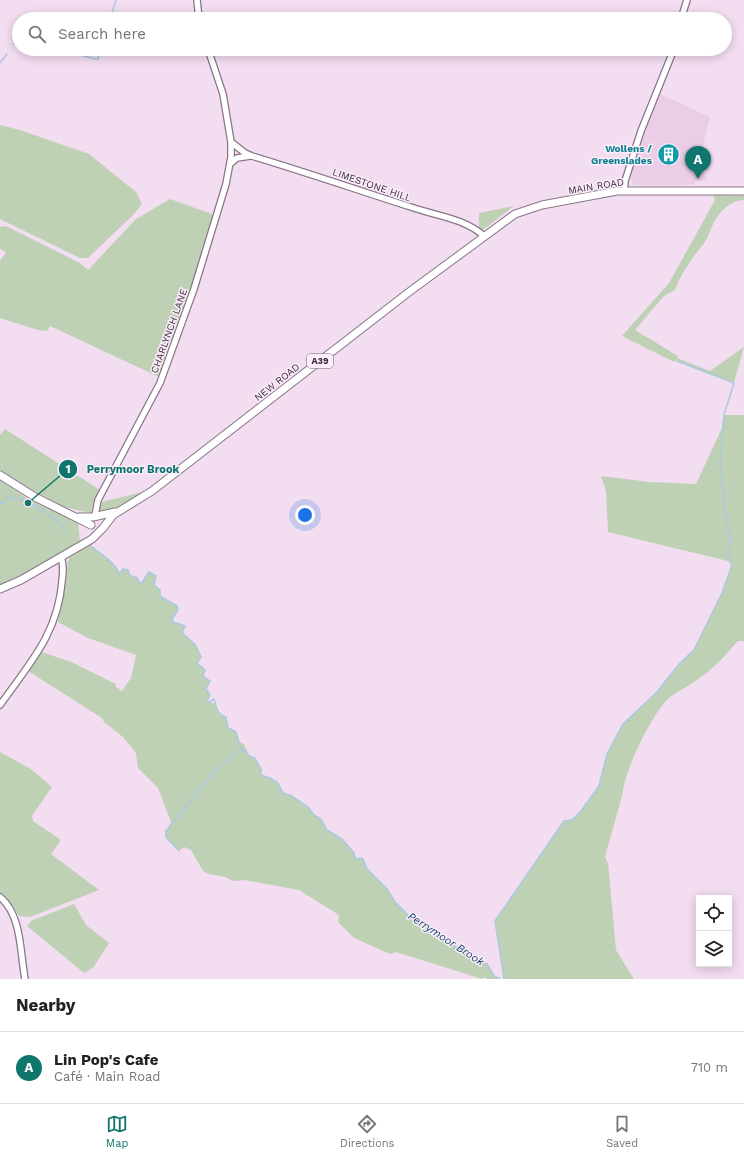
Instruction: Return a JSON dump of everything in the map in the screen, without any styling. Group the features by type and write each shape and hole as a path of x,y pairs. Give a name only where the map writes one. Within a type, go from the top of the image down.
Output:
{"main road":[{"name":"MAIN ROAD","path":"484,236 508,218 526,209 602,193 624,191 744,191"},
{"name":"NEW ROAD","path":"96,516 118,511 131,505 152,491 484,236"},
{"name":"A39","path":"0,475 35,497 79,517 96,530 103,527"},
{"name":"NEW ROAD","path":"0,589 21,580 88,541 118,511"},
{"name":"A39","path":"79,517 96,516"},
{"path":"88,541 91,526 96,516 105,519 103,527"}],"street":[{"path":"197,0 198,12"},
{"path":"683,12 687,0"},
{"name":"CHARLYNCH LANE","path":"96,516 98,500 162,379 211,234 230,164 231,142 223,94 210,56"},
{"path":"624,191 625,181 641,131 671,56"},
{"name":"LIMESTONE HILL","path":"231,142 245,153 252,156 356,188 411,207 460,221 475,228 484,236"},
{"path":"230,164 242,156 252,156"},
{"path":"0,705 51,630 56,616 62,586 63,563 61,557"},
{"path":"0,897 8,905 16,920 25,979"}],"shaded area":[{"path":"658,93 710,117 701,153 701,165 707,180 695,181 694,184 686,185 634,185 630,178"}],"green space":[{"path":"0,125 20,130 89,154 136,192 142,204 134,214 88,258 80,258 0,219"},
{"path":"713,195 744,196 744,200 733,203 720,213 713,223 705,241 684,271 675,290 664,296 635,330 678,356 677,358 710,371 744,347 734,383 675,360 674,362 622,336 669,283 715,200"},
{"path":"170,199 209,213 213,215 214,219 180,321 159,377 50,326 47,331 38,330 0,318 0,261 6,252 0,249 0,227 6,226 80,263 88,270 136,219"},
{"path":"514,206 484,229 479,229 479,213"},
{"path":"724,415 744,415 744,641 738,641 711,669 693,683 670,697 663,704 648,727 634,756 625,782 605,857 608,863 616,950 634,979 504,979 495,921 564,821 572,820 581,811 599,786 607,754 623,724 657,692 680,663 694,650 722,593 732,565 728,561 608,532 606,491 601,476 650,482 696,484 722,428"},
{"path":"5,429 100,490 92,506 91,513 64,507 15,481 0,470 0,435"},
{"path":"0,479 28,499 78,522 80,542 52,560 0,585"},
{"path":"142,492 122,505 99,511 102,502"},
{"path":"90,545 110,561 119,573 123,569 128,570 130,576 136,577 141,584 149,572 156,576 154,585 160,590 160,596 177,606 178,610 172,619 173,622 185,626 182,633 195,644 201,657 197,663 205,670 203,676 210,681 206,689 210,695 207,701 215,704 219,714 226,717 228,728 236,732 238,741 244,744 249,756 255,758 261,770 261,775 278,783 283,793 292,796 308,807 314,815 321,819 327,830 342,839 354,853 355,859 362,858 367,869 387,889 395,902 410,917 436,930 446,941 487,964 494,976 500,979 487,979 485,977 482,979 396,952 390,954 354,938 338,922 339,915 299,890 244,880 233,881 225,877 209,874 203,871 191,850 184,847 178,852 166,837 166,831 171,822 158,788 138,768 136,753 123,737 104,722 102,718 28,671 42,652 71,662 116,684 115,686 122,691 131,678 136,655 88,638 58,622 68,561 70,557"},
{"path":"0,752 31,769 52,787 32,816 33,821 61,840 51,854 99,890 30,917 19,916 10,903 0,893"},
{"path":"74,904 86,925 109,943 93,968 84,973 27,926 31,921"}],"waterway":[{"name":"Perrymoor Brook","path":"112,12 116,0"},
{"name":"Perrymoor Brook","path":"0,63 7,54"},
{"name":"Perrymoor Brook","path":"84,56 95,59 98,59 99,56"},
{"path":"504,979 495,921 564,821 572,820 581,811 599,786 607,754 623,724 657,692 680,663 694,650 722,593 732,565 729,553 731,538 727,527 720,462 724,415 734,383 677,361"},
{"name":"Perrymoor Brook","path":"0,503 4,503 8,497 13,499 19,498 43,510 56,520 65,531"},
{"name":"Perrymoor Brook","path":"90,545 110,561 117,569 119,574 123,569 128,570 130,576 136,577 141,584 149,572 156,576 154,585 160,590 160,596 177,606 178,610 172,619 173,622 185,626 182,633 195,644 201,657 197,663 205,670 203,676 210,681 206,689 210,695 207,701 209,702 214,699 216,708 226,717 228,728 236,732 241,750 246,752 249,756 255,758 261,769 261,775 278,783 283,793 292,796 308,807 314,815 321,819 327,830 342,839 354,853 355,859 362,858 367,869 387,889 395,902 410,917 436,930 446,941 487,964 494,976 500,979"},
{"path":"177,849 166,837 166,831 213,773 236,751"}],"place":[{"name":"Wollens / Greenslades","path":"668,154"},
{"name":"Lin Pop's Cafe","path":"698,179"},
{"name":"Perrymoor Brook","path":"28,503"}]}
